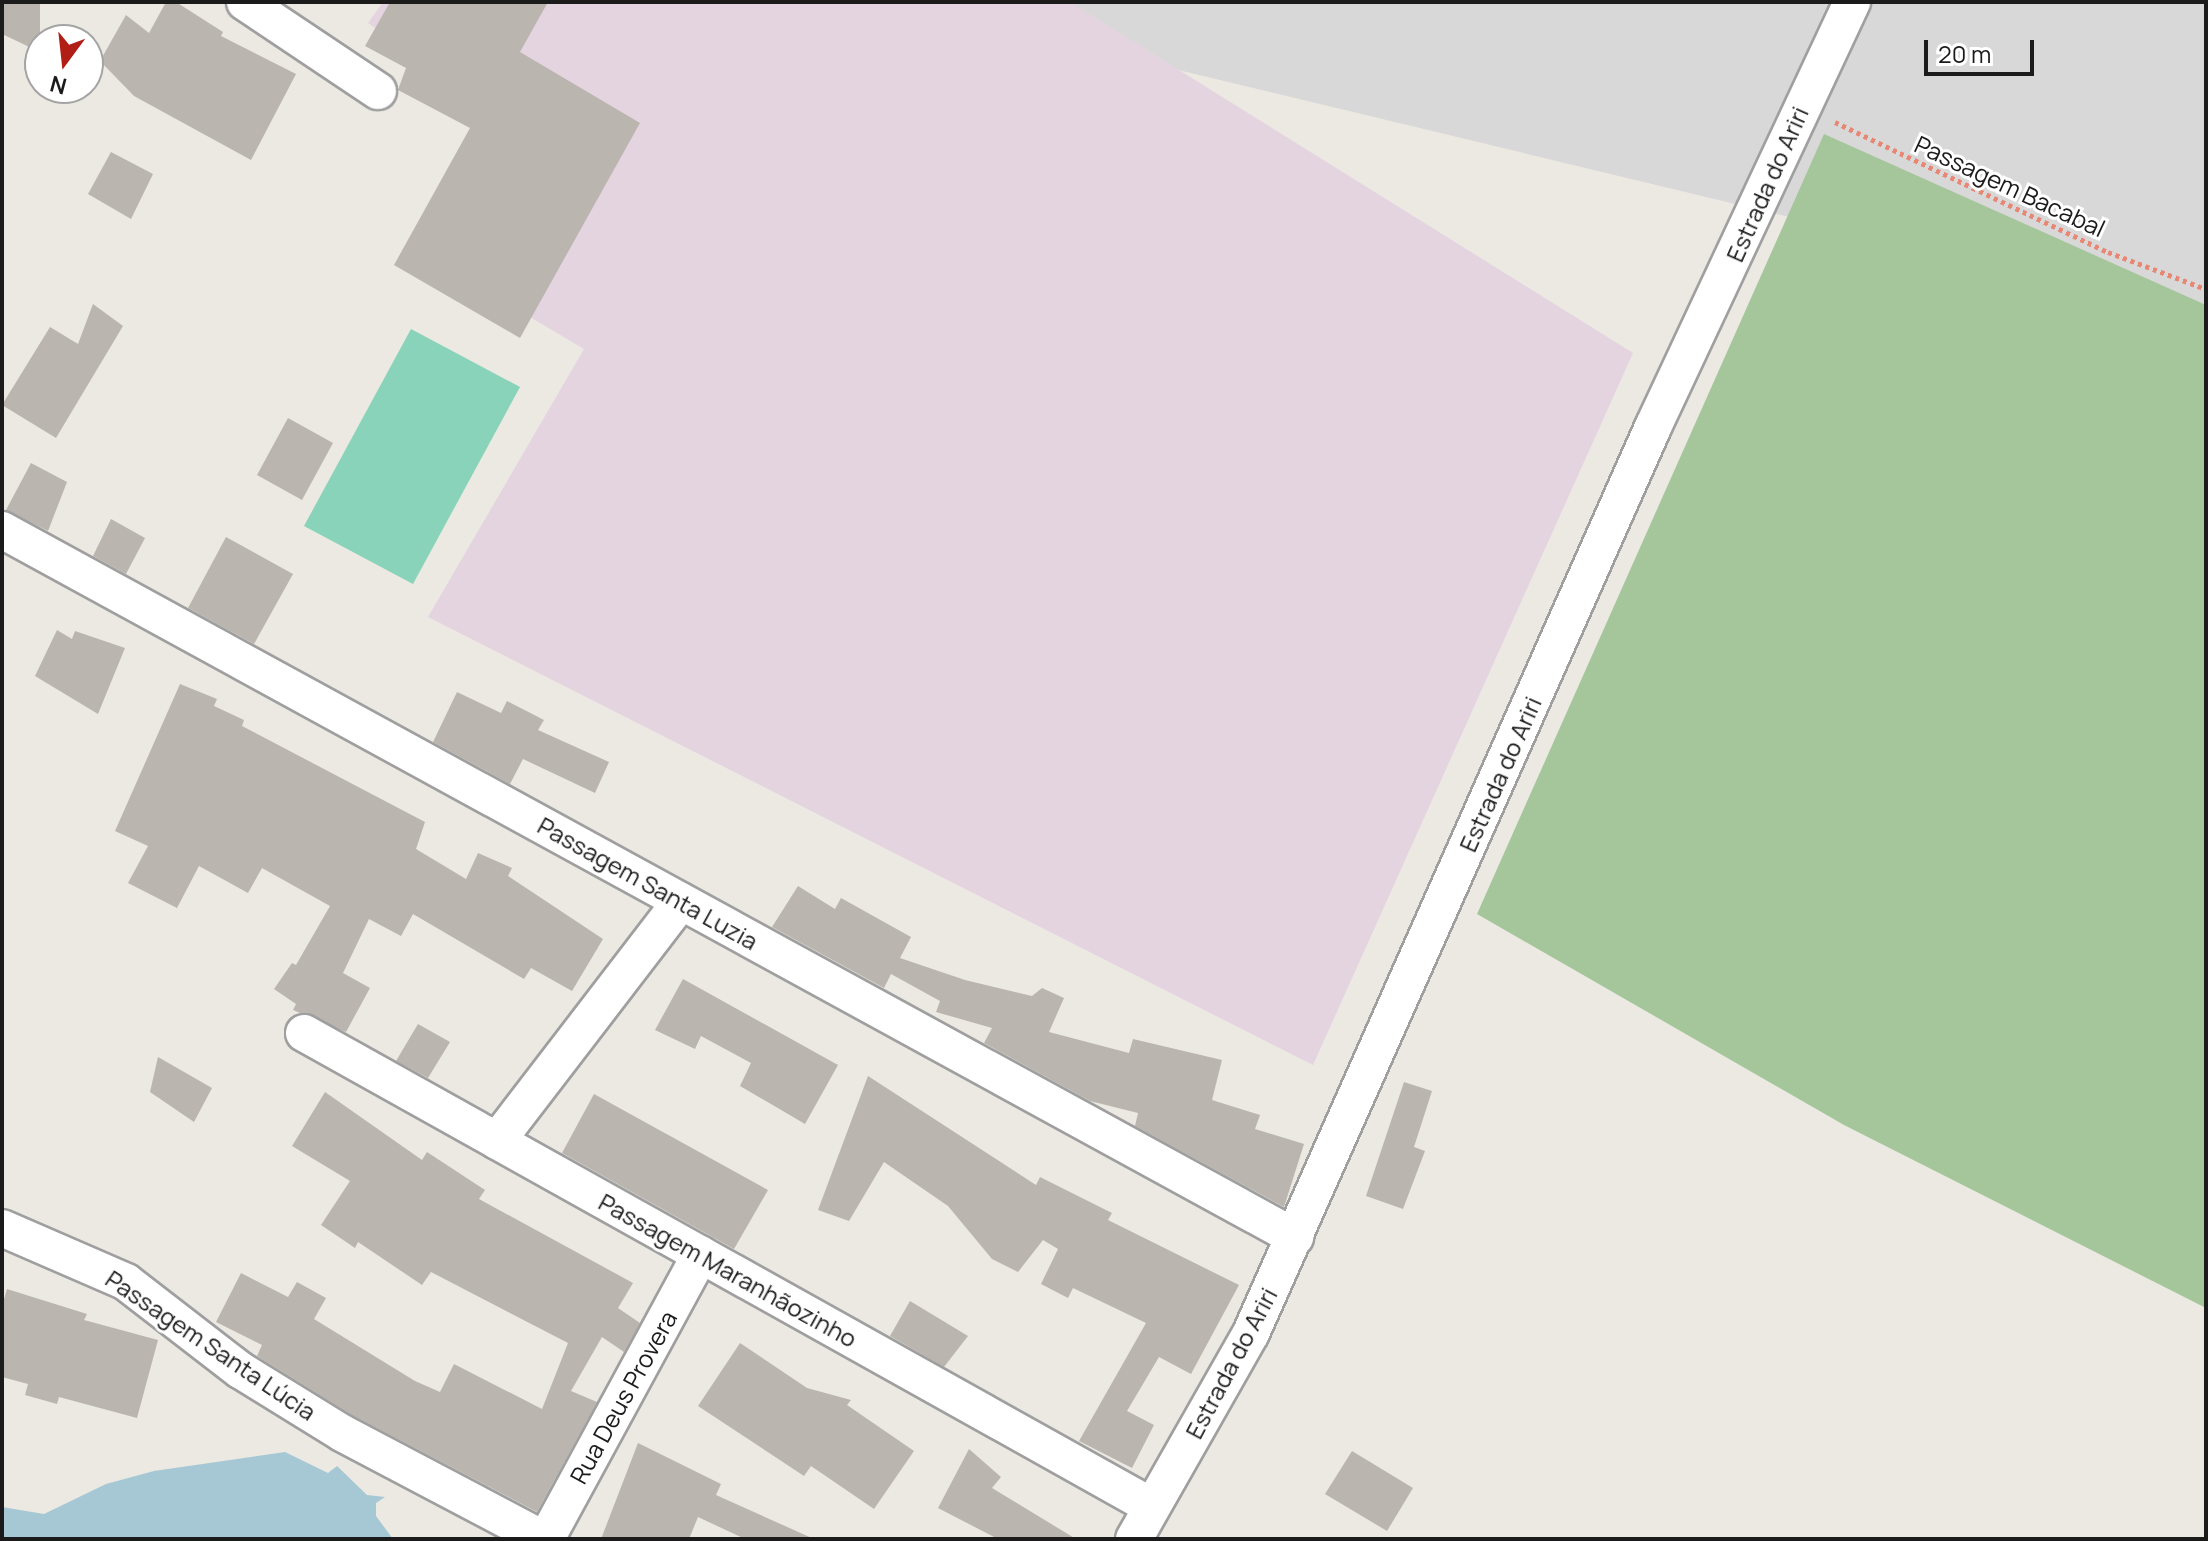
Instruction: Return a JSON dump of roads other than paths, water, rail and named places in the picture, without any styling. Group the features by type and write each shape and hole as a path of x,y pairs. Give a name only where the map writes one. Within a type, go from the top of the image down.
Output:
{"street":[{"path":"245,2 378,91"},
{"name":"Estrada do Ariri","path":"1134,1539 1251,1333 1653,427 1852,2"},
{"name":"Passagem Santa Luzia","path":"2,530 1295,1237"},
{"path":"497,1141 681,901"},
{"name":"Passagem Maranhãozinho","path":"304,1033 1151,1506"},
{"name":"Passagem Santa Lúcia","path":"2,1228 126,1282 253,1378 342,1433 544,1539"},
{"name":"Rua Deus Provera","path":"544,1539 701,1254"}],"water":[{"path":"285,1452 328,1473 337,1466 367,1495 385,1497 376,1503 376,1516 393,1539 2,1539 2,1507 44,1514 106,1484 154,1471"}]}
